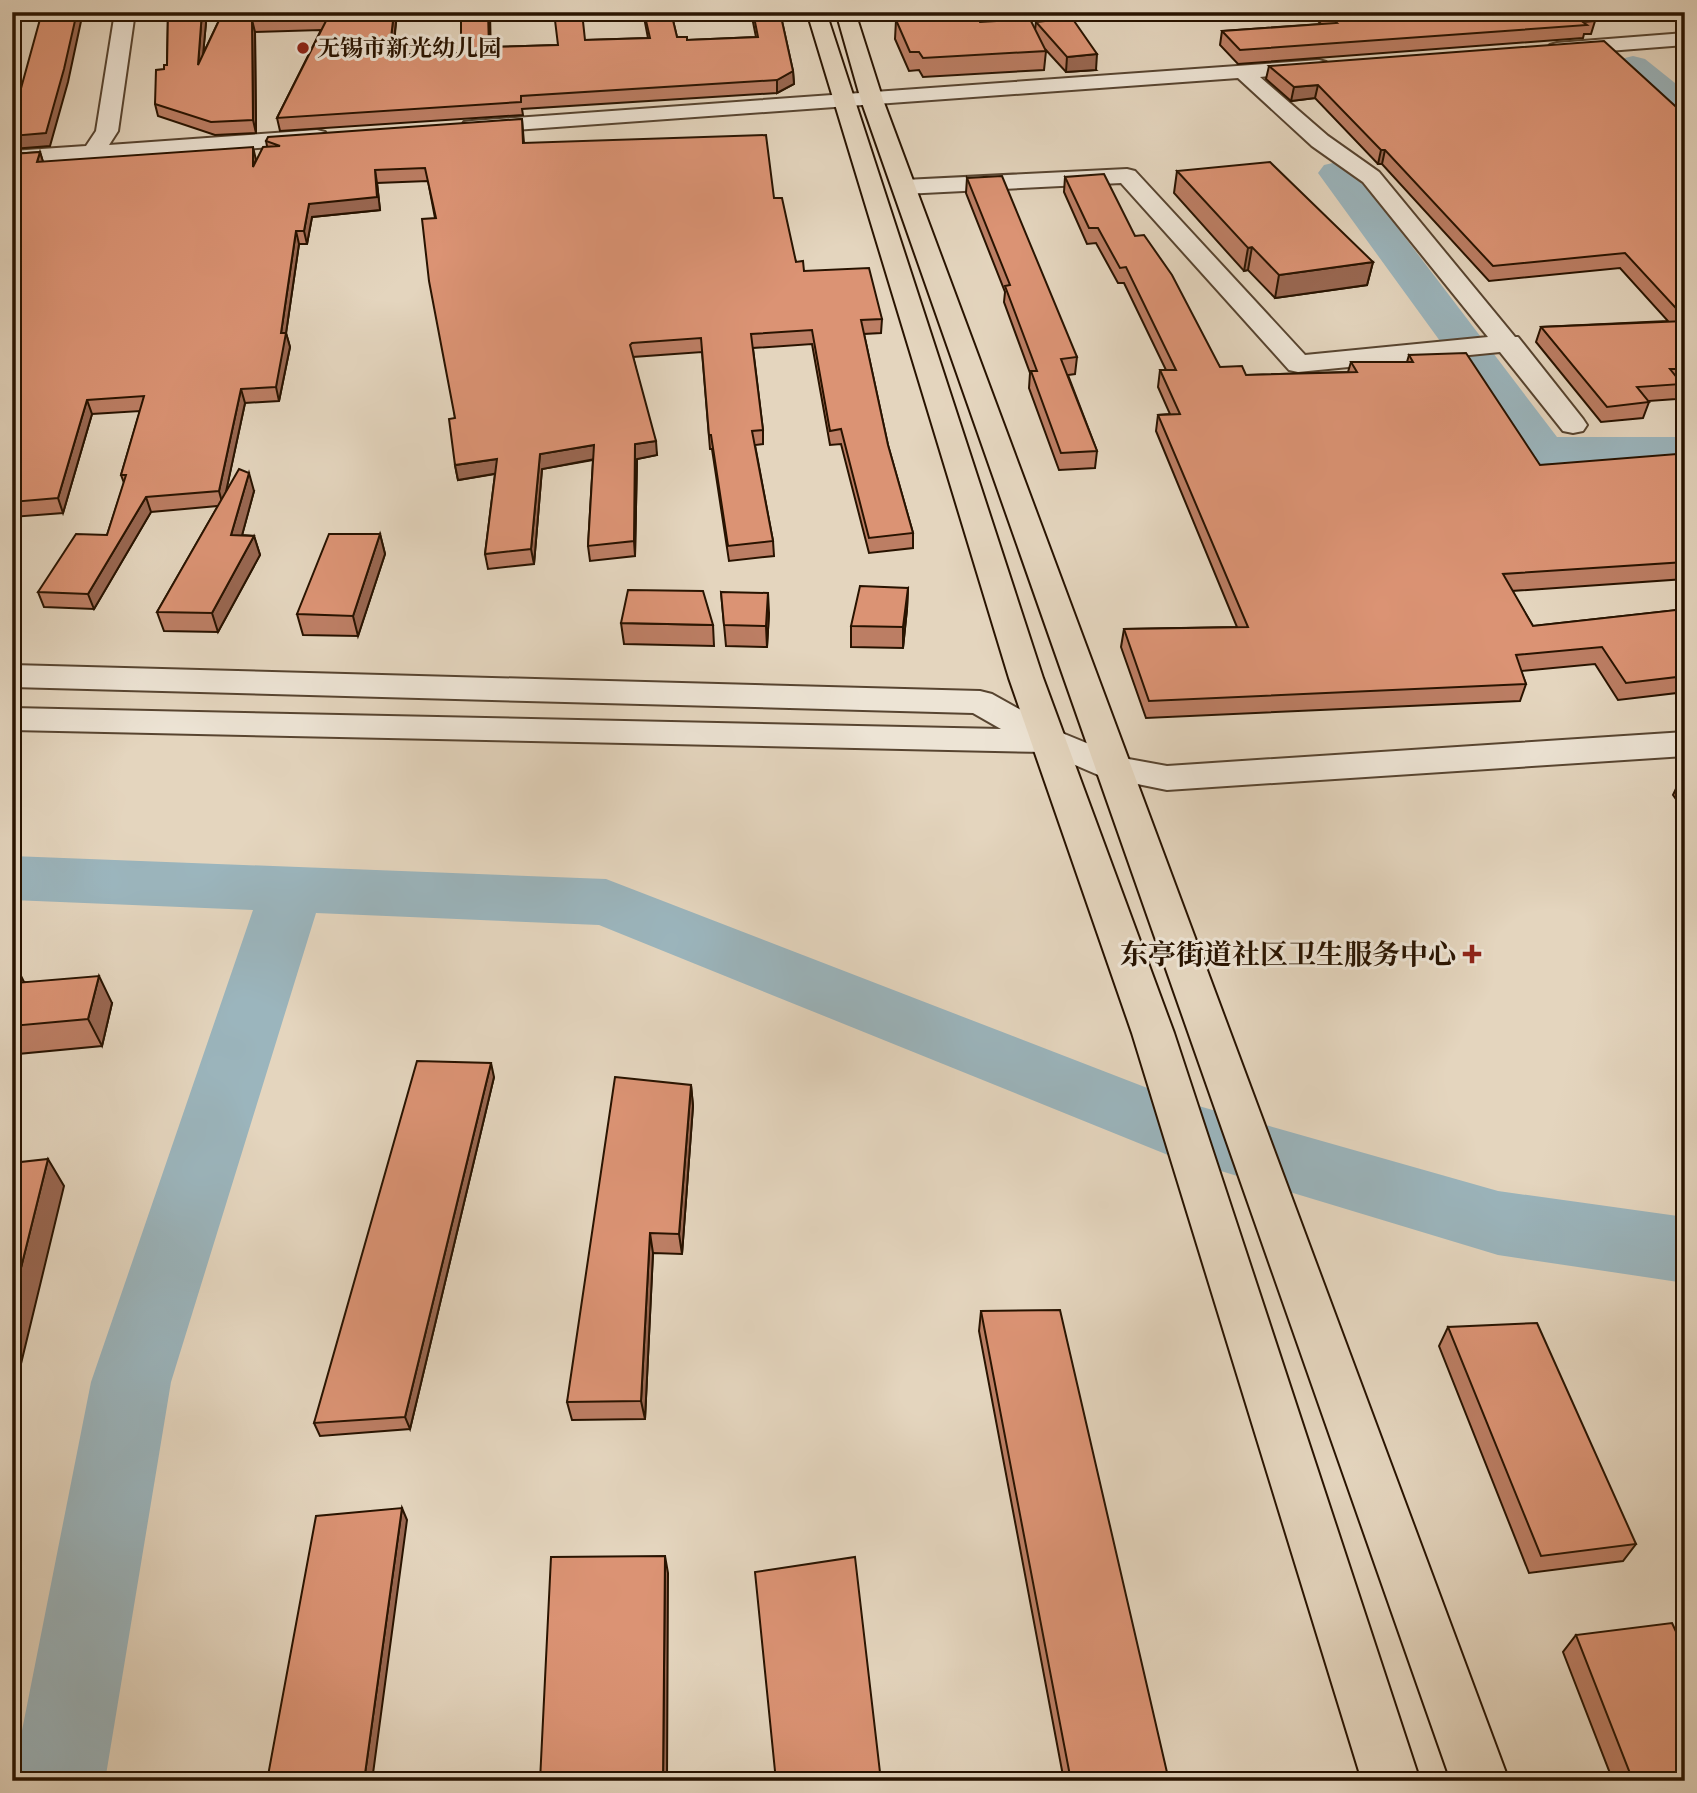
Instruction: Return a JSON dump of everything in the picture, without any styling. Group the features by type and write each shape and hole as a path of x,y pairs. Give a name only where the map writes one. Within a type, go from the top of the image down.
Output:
{"main road":[{"path":"816,12 857,101 904,187 1116,769 1217,1056 1280,1218 1480,1781"},
{"path":"845,12 857,101 1026,678 1153,1033 1391,1781"}],"street":[{"path":"93,152 88,133 108,12"},
{"path":"93,152 107,131 125,12"},
{"path":"1533,51 1685,39"},
{"path":"454,128 1340,65"},
{"path":"1243,72 1283,111 1341,159 1371,177 1573,425"},
{"path":"12,158 343,135"},
{"path":"904,187 1127,176 1298,364 1508,344"},
{"path":"12,676 980,702 1050,741 1116,769 1167,778 1685,744"},
{"path":"12,719 1050,741"}],"building":[{"path":"42,12 77,12 46,133 12,136 12,121"},
{"path":"168,12 202,12 198,65 223,12 394,12 389,55 461,53 461,12 488,12 489,47 558,45 554,12 582,12 585,40 650,38 644,12 671,12 677,37 687,37 687,40 758,37 753,12 780,12 793,71 777,80 521,96 521,102 277,118 328,17 252,20 253,120 211,122 155,104 156,70 164,69 164,65 167,65"},
{"path":"900,12 929,12 932,19 978,17 980,22 1030,19 1046,51 923,58 919,52 910,52 896,20 903,20"},
{"path":"1326,12 1584,12 1595,21 1583,22 1587,25 1240,50 1222,31 1337,23"},
{"path":"1072,18 1097,54 1067,57 1036,22"},
{"path":"1604,41 1685,115 1685,318 1625,253 1493,266 1385,150 1381,150 1318,85 1294,87 1269,66"},
{"path":"522,119 523,143 766,135 774,198 782,198 796,262 803,261 804,271 869,268 882,319 861,320 888,445 913,533 869,538 841,429 830,431 812,330 751,334 763,430 752,431 773,541 728,546 709,435 701,338 630,345 656,441 635,444 634,541 588,546 594,445 540,454 531,549 485,554 497,459 455,465 449,419 455,418 429,281 422,219 436,218 425,168 375,170 377,197 309,204 304,231 296,231 281,333 286,333 276,387 241,389 219,491 146,497 88,594 38,592 76,534 107,535 126,475 121,475 144,396 87,400 58,498 12,502 12,154 40,152 37,162 253,147 253,167 263,147 280,146 266,141 268,137"},
{"path":"1270,162 1373,262 1279,275 1252,247 1248,248 1177,171"},
{"path":"1104,174 1135,236 1144,235 1172,275 1220,367 1242,366 1246,375 1357,372 1351,362 1413,362 1409,355 1466,353 1540,465 1677,454 1685,462 1685,562 1503,574 1533,626 1685,609 1685,676 1626,683 1602,647 1516,655 1526,684 1149,701 1124,629 1248,627 1158,415 1180,414 1160,370 1176,370 1126,267 1120,268 1098,228 1089,228 1065,177"},
{"path":"1002,176 1077,357 1061,359 1097,451 1061,453 1031,371 1037,371 1005,286 1010,285 967,178"},
{"path":"1685,321 1685,369 1670,369 1682,384 1637,387 1649,402 1607,407 1541,327"},
{"path":"239,469 249,473 231,535 254,536 212,613 157,612"},
{"path":"329,534 380,534 353,616 297,614"},
{"path":"860,586 908,588 903,627 851,626"},
{"path":"628,590 703,591 713,625 621,623"},
{"path":"721,592 768,593 766,626 724,625"},
{"path":"19,972 16,983 99,976 88,1019 12,1026 12,973"},
{"path":"417,1061 491,1063 405,1417 314,1423"},
{"path":"615,1077 691,1085 679,1234 650,1233 641,1401 567,1402"},
{"path":"48,1159 12,1304 12,1163"},
{"path":"1060,1310 1169,1781 1071,1781 981,1311"},
{"path":"1537,1323 1636,1544 1541,1556 1448,1327"},
{"path":"402,1508 364,1781 267,1781 316,1516"},
{"path":"665,1556 663,1781 540,1781 551,1557"},
{"path":"855,1557 881,1781 776,1781 755,1572"},
{"path":"1672,1623 1685,1651 1685,1781 1633,1781 1576,1635"}],"waterway":[{"path":"1633,66 1685,108"},
{"path":"1337,173 1544,451 1685,451"},
{"path":"12,878 292,889"},
{"path":"58,1781 131,1382 292,889"},
{"path":"292,889 606,902 1168,1126 1498,1223 1685,1250"}],"place":[{"name":"无锡市新光幼儿园","path":"303,48"},
{"name":"东亭街道社区卫生服务中心","path":"1472,954"}]}
